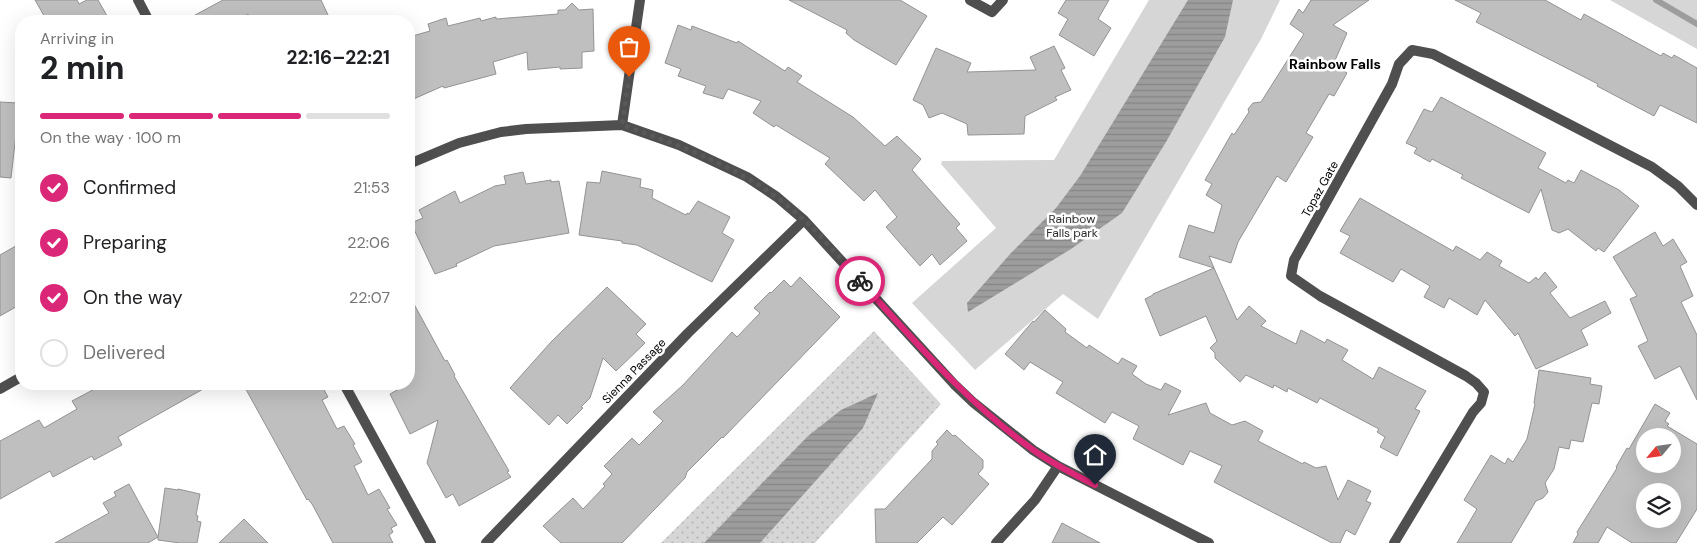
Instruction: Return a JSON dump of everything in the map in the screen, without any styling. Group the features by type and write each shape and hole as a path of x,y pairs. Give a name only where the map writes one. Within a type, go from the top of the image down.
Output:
{"street":[{"path":"622,125 640,0"},
{"path":"970,0 992,12 1003,0"},
{"path":"140,1 146,15"},
{"name":"Topaz Gate","path":"1394,543 1473,412 1481,403 1484,392 1466,376 1320,296 1291,276 1294,260 1392,84 1399,64 1412,50 1434,54 1652,167 1678,186 1697,205"},
{"path":"415,161 459,142 500,132 526,129 622,125 679,145 748,177 777,197 804,220 954,384 981,409 1033,450 1058,466 1209,543"},
{"name":"Sienna Passage","path":"486,543 688,333 804,220"},
{"path":"0,389 15,380"},
{"path":"347,390 431,543"},
{"path":"996,543 1035,500 1058,466"}],"green space":[{"name":"Rainbow Falls park","path":"1149,0 1280,0 1261,39 1098,319 1063,294 975,370 912,303 996,228 941,164 942,161 1054,160"},
{"path":"1610,0 1697,0 1697,49"},
{"path":"874,331 941,404 815,543 661,543"}],"shaded area":[{"path":"1188,0 1233,0 1225,37 1166,142 1122,213 1071,249 968,312 967,303 1011,253 1056,208 1080,176"},
{"path":"878,393 863,428 760,543 704,543 808,436 841,410"}],"building":[{"path":"35,0 77,0 79,4 87,0 98,0 107,15 44,15"},
{"path":"223,0 321,0 328,15 248,14 195,15"},
{"path":"789,0 900,0 927,16 896,65 854,40 846,33 847,30"},
{"path":"1066,0 1109,0 1098,19 1111,28 1094,56 1059,35 1068,19 1058,13"},
{"path":"1311,0 1369,0 1333,25 1347,33 1333,65 1347,73 1334,96 1329,94 1306,133 1313,137 1286,182 1277,176 1238,242 1231,263 1209,256 1214,268 1179,257 1189,225 1214,233 1222,205 1206,195 1212,184 1205,180 1232,133 1234,135 1249,112 1248,109 1253,103 1261,102 1304,34 1290,24 1299,9 1303,13"},
{"path":"1455,0 1545,0 1581,20 1584,14 1661,56 1663,53 1672,58 1674,55 1697,68 1697,123 1660,105 1654,116 1597,86 1598,84 1476,22 1481,13"},
{"path":"572,3 579,10 593,9 594,51 582,52 582,68 560,69 560,67 528,70 527,52 493,62 496,74 444,88 443,86 415,98 415,35 430,31 428,24 446,18 448,26 480,18 481,21 496,17 496,19 558,14 558,10 565,10"},
{"path":"678,25 691,30 692,26 737,43 738,41 785,71 788,67 802,76 797,82 853,117 885,146 897,136 921,159 912,170 960,224 956,228 967,241 940,265 932,254 920,266 886,227 897,217 875,190 864,201 825,164 830,158 753,113 761,101 728,89 723,99 703,93 706,86 678,76 681,69 665,63"},
{"path":"1054,46 1065,68 1061,70 1071,90 1055,97 1057,100 1025,116 1024,134 968,135 967,124 942,113 929,118 923,105 913,100 936,48 971,63 967,72 1036,70 1030,57"},
{"path":"1441,97 1546,153 1538,168 1566,183 1568,180 1574,183 1581,170 1619,190 1639,206 1604,252 1598,248 1596,251 1568,229 1559,233 1552,230 1541,189 1529,213 1461,178 1463,175 1432,159 1430,162 1414,153 1417,148 1406,143 1424,109 1432,112"},
{"path":"0,102 15,103 15,143 11,178 0,177"},
{"path":"602,171 641,179 640,187 653,190 652,198 686,215 687,213 689,214 698,201 730,217 722,233 734,240 712,282 637,245 579,235 587,182 600,183"},
{"path":"523,172 526,184 551,180 551,182 559,181 569,233 494,246 456,264 457,266 435,274 415,232 415,221 423,218 419,210 455,191 460,203 495,186 506,184 504,176"},
{"path":"1360,198 1453,251 1456,246 1480,260 1487,252 1502,261 1499,266 1529,283 1536,277 1538,280 1545,272 1557,287 1550,293 1570,318 1605,301 1611,313 1581,330 1588,345 1536,369 1518,333 1515,336 1485,300 1477,315 1449,298 1444,308 1424,297 1430,286 1401,269 1393,282 1340,253 1350,236 1340,231"},
{"path":"1655,232 1663,246 1673,239 1687,262 1680,266 1693,296 1681,302 1697,335 1697,400 1680,366 1655,379 1638,346 1648,341 1630,299 1637,296 1613,257"},
{"path":"15,246 15,307 0,316 0,255"},
{"path":"1214,268 1237,320 1249,306 1266,321 1261,326 1296,344 1301,330 1325,343 1327,339 1348,350 1342,360 1373,379 1379,367 1426,391 1415,409 1420,411 1397,456 1380,447 1385,437 1377,432 1379,429 1320,398 1317,403 1288,388 1287,392 1274,385 1273,388 1246,375 1240,382 1215,358 1215,353 1210,348 1217,341 1206,316 1160,336 1145,299"},
{"path":"800,277 840,317 723,438 687,472 685,478 622,543 561,543 543,526 573,498 583,509 605,486 603,484 612,474 604,466 632,438 639,445 663,421 653,412 683,385 732,332 737,337 760,313 754,308 770,292 784,280 791,287"},
{"path":"607,287 646,324 636,334 645,343 616,371 603,358 590,398 581,407 583,408 567,424 558,415 549,425 510,388 551,342"},
{"path":"415,306 511,477 459,506 453,494 446,498 427,463 438,420 410,434 390,394 397,390 415,390"},
{"path":"1045,310 1066,329 1065,332 1087,348 1089,345 1118,364 1122,358 1137,366 1132,374 1146,384 1161,390 1165,383 1181,391 1168,415 1206,403 1210,413 1232,425 1245,421 1263,431 1258,441 1303,464 1304,462 1316,468 1326,466 1338,500 1348,480 1371,491 1366,501 1371,503 1355,535 1346,530 1340,543 1332,543 1214,482 1222,466 1190,451 1183,465 1133,439 1139,426 1112,412 1105,423 1056,393 1063,382 1030,362 1024,370 1005,354"},
{"path":"1539,370 1591,378 1590,384 1602,386 1599,404 1592,403 1583,442 1571,440 1569,449 1559,447 1554,469 1545,483 1548,492 1543,498 1536,501 1511,543 1457,543 1477,509 1464,500 1491,455 1505,464 1508,458 1513,462 1527,439 1535,404"},
{"path":"93,390 201,390 118,437 122,445 94,460 92,456 53,477 50,471 0,499 0,441 39,420 44,428 77,409 72,401"},
{"path":"246,390 324,390 328,397 322,400 337,429 344,426 355,444 353,445 362,462 354,466 368,495 379,489 390,508 387,509 397,525 391,528 393,532 389,535 393,543 333,543 312,504 307,500"},
{"path":"1655,404 1670,413 1665,421 1669,424 1667,426 1670,428 1641,428"},
{"path":"947,430 983,460 983,468 978,474 989,484 952,525 943,517 917,543 876,543 875,509 885,509 932,459 932,451 938,444 936,442"},
{"path":"1681,434 1697,444 1697,509 1676,543 1632,543 1607,527 1598,543 1573,543 1578,534 1577,532 1617,468 1627,448 1629,449 1636,437 1636,473 1681,473"},
{"path":"129,484 158,537 148,543 55,543 109,513 103,503 116,496 114,492"},
{"path":"165,488 200,494 196,515 198,516 197,521 201,522 197,543 158,540"},
{"path":"244,519 268,543 219,543"},
{"path":"1062,523 1100,543 1052,543"}],"waterway":[{"path":"1656,0 1697,24"}],"way so far":[{"path":"629,77 622,125 679,145 748,177 777,197 804,220 860,281"}],"district":[{"name":"Rainbow Falls","path":"1335,64"}],"route":[{"path":"860,281 954,384 974,403 1033,450 1058,466 1095,485"}]}
